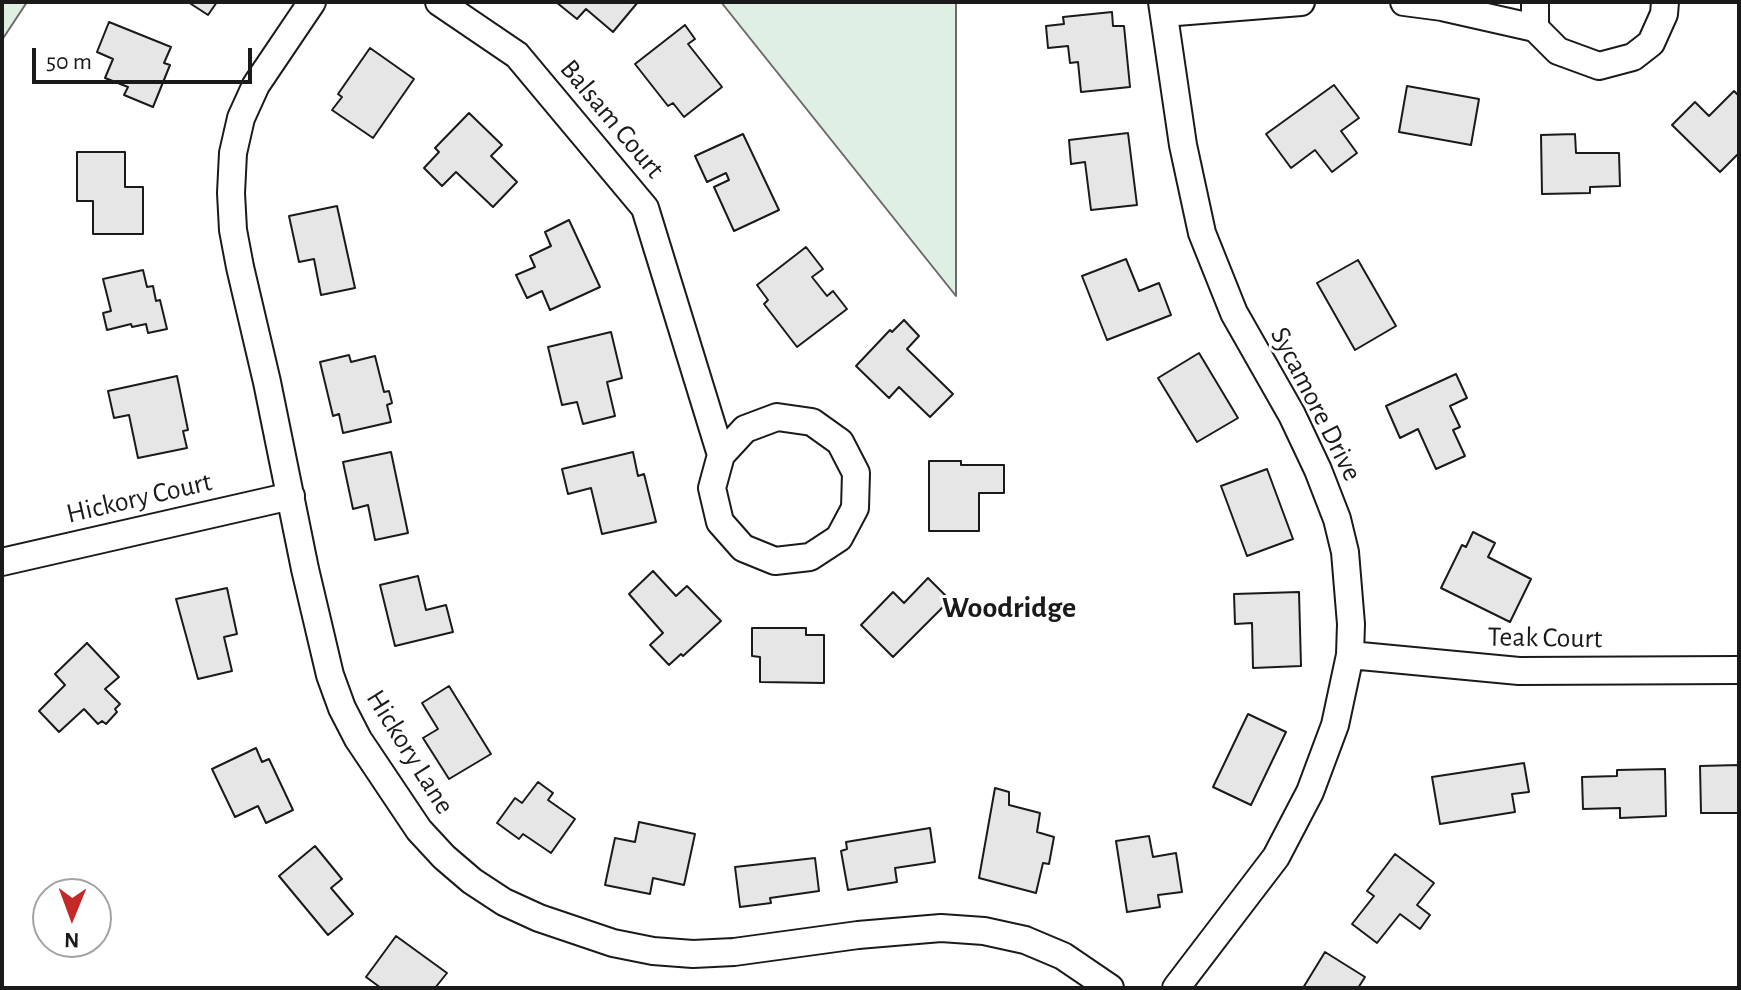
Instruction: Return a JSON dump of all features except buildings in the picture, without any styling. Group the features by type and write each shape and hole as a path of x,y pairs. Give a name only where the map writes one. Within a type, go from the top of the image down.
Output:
{"street":[{"name":"Hickory Lane","path":"312,2 256,85 241,118 233,153 231,193 240,267 321,642 338,697 352,728 419,830 472,881 504,902 539,918 613,943 653,951 693,954 734,952 913,930 984,931 1025,940 1063,956 1110,988"},
{"name":"Balsam Court","path":"439,2 517,55 645,208 721,455 712,488 720,522 743,548 775,561 810,557 839,538 855,508 856,473 840,442 812,422 777,417 745,429 721,455"},
{"path":"1163,8 1301,2"},
{"path":"1404,2 1535,15 1558,51 1599,66 1633,57 1651,43 1664,14 1665,2"},
{"name":"Sycamore Drive","path":"1163,8 1183,145 1202,233 1234,313 1309,448 1337,519 1350,589 1350,655 1335,725 1310,792 1276,857 1176,988"},
{"name":"Hickory Court","path":"2,562 291,496"},
{"name":"Teak Court","path":"1350,655 1519,671 1739,670"}],"green space":[{"path":"2,2 27,2 2,40"},
{"path":"721,2 956,2 956,296"}],"district":[{"name":"Woodridge","path":"1009,608"}]}
